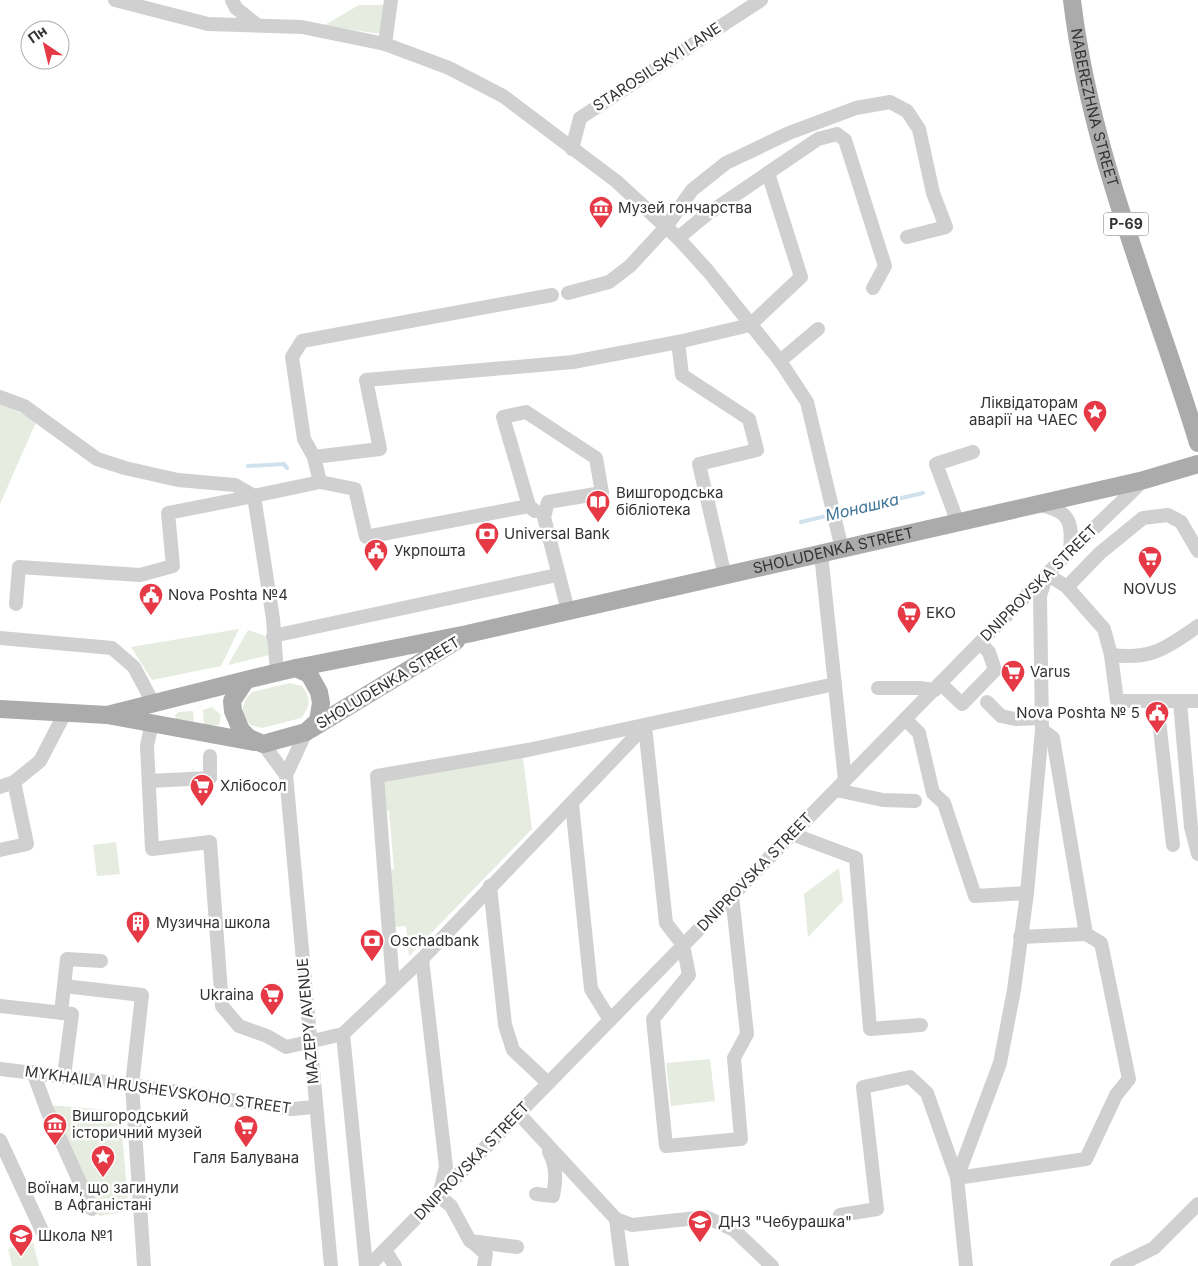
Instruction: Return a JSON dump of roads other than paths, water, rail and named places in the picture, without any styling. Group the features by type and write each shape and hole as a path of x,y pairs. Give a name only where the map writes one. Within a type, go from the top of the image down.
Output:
{"main road":[{"name":"NABEREZHNA STREET","path":"1072,0 1077,42 1102,147 1198,443"},
{"name":"SHOLUDENKA STREET","path":"296,668 568,612 1144,480 1198,464"},
{"name":"SHOLUDENKA STREET","path":"307,732 467,634"},
{"path":"0,709 107,715 261,744 307,732 318,721 320,713 319,692 309,674 296,668 107,715"},
{"path":"246,680 232,701 233,711 241,730 261,744"}],"street":[{"path":"115,0 208,24 302,27 385,44 449,68 503,96 616,181 678,238 708,271 780,361 807,402 842,549"},
{"path":"232,0 236,8 257,25"},
{"path":"385,44 391,0"},
{"name":"STAROSILSKYI LANE","path":"572,149 580,118 761,0"},
{"path":"568,293 609,282 630,266 666,228 692,190 726,163 789,133 856,108 890,102 907,111 919,129 933,193 946,227 907,237"},
{"path":"678,238 706,215 818,139 837,134 845,140 885,266 873,288"},
{"path":"314,457 380,449 366,380 573,362 678,342 750,324 801,277 768,173"},
{"path":"320,482 314,457 304,439 292,357 302,341 552,295"},
{"path":"780,361 818,329"},
{"path":"678,342 682,375 749,419 757,450 699,464 725,576"},
{"path":"0,396 24,406 98,459 125,468 178,480 235,485 254,496"},
{"path":"544,517 529,506 503,417 526,412 596,458 602,493 548,502 544,517 557,575 568,612"},
{"path":"958,523 936,464 973,452"},
{"name":"DNIPROVSKA STREET","path":"367,1266 440,1196 548,1083 1047,574 1144,480"},
{"path":"16,604 19,567 140,575 173,566 168,513 320,482 355,489 366,537 529,506"},
{"path":"254,496 273,619 277,672"},
{"path":"1037,505 1058,509 1069,520 1072,532 1070,551"},
{"path":"1067,587 1100,553 1143,518 1168,515 1181,522 1198,551"},
{"path":"821,554 835,684 840,785 883,800 915,801"},
{"path":"957,1178 1000,1063 1014,990 1027,893 1042,724 1040,596 1047,574 1067,587 1104,629 1112,655 1117,701 1198,701"},
{"path":"273,636 557,575"},
{"path":"1112,655 1134,657 1160,651 1198,626"},
{"path":"0,638 112,648 134,667 153,703"},
{"path":"962,704 995,670 989,652 980,642"},
{"path":"988,677 987,702 1001,716 1042,724 1053,738 1086,934"},
{"path":"393,986 376,776 528,750 835,684"},
{"path":"878,688 938,687 962,704 987,702"},
{"path":"1157,702 1173,845"},
{"path":"1180,702 1198,854"},
{"path":"0,787 14,782 40,761 65,713"},
{"path":"905,719 920,733 933,793 944,803 975,896 1027,893"},
{"path":"152,722 147,746 152,849 210,842 222,1006 239,1026 267,1036 286,1047 343,1034 422,959 645,726"},
{"path":"645,726 666,923 683,945 689,975 653,1018 666,1146 741,1139 734,1058 747,1034 732,896"},
{"name":"MAZEPY AVENUE","path":"307,732 286,776 330,1266"},
{"path":"261,744 286,776"},
{"path":"149,781 210,778 210,756"},
{"path":"0,850 27,844 14,782"},
{"path":"572,804 591,989 610,1020"},
{"path":"792,834 856,858 870,1029 921,1026"},
{"path":"490,886 506,1025 510,1042 513,1050 548,1083"},
{"path":"957,1178 1086,1158 1116,1094 1129,1079 1101,943 1086,934 1020,937"},
{"path":"60,1013 67,959 101,961"},
{"path":"422,959 446,1167 440,1196 451,1206 470,1241 486,1254 484,1266"},
{"path":"64,986 142,995 132,1085 144,1266"},
{"path":"0,1006 72,1014 64,1076"},
{"path":"343,1034 367,1266"},
{"name":"MYKHAILA HRUSHEVSKOHO STREET","path":"0,1069 132,1085 292,1109 315,1107"},
{"path":"33,1072 47,1110 92,1208"},
{"path":"840,1215 877,1209 863,1087 910,1077 927,1093 957,1178 966,1266"},
{"path":"519,1114 616,1219 632,1225 706,1217 734,1230 772,1266"},
{"path":"0,1140 43,1233"},
{"path":"536,1194 553,1196 556,1179 554,1162 544,1143"},
{"path":"1117,1266 1154,1248 1198,1204"},
{"path":"616,1219 622,1266"},
{"path":"470,1241 517,1247"},
{"path":"385,1250 395,1266"}],"waterway":[{"path":"248,466 284,464 287,468"},
{"name":"Монашка","path":"837,513 923,493"},
{"name":"Монашка","path":"801,522 830,515"}],"place":[{"name":"Музей гончарства","path":"601,229"},
{"name":"Ліквідаторам аварії на ЧАЕС","path":"1095,433"},
{"name":"Вишгородська бібліотека","path":"598,523"},
{"name":"Universal Bank","path":"487,555"},
{"name":"Укрпошта","path":"376,572"},
{"name":"NOVUS","path":"1150,579"},
{"name":"Nova Poshta №4","path":"151,616"},
{"name":"EKO","path":"909,634"},
{"name":"Varus","path":"1013,693"},
{"name":"Nova Poshta № 5","path":"1157,734"},
{"name":"Хлібосол","path":"202,807"},
{"name":"Музична школа","path":"138,944"},
{"name":"Oschadbank","path":"372,962"},
{"name":"Ukraina","path":"272,1016"},
{"name":"Вишгородський історичний музей","path":"55,1146"},
{"name":"Галя Балувана","path":"246,1148"},
{"name":"Воїнам, що загинули в Афганістані","path":"103,1178"},
{"name":"ДНЗ \"Чебурашка\"","path":"700,1243"},
{"name":"Школа №1","path":"21,1257"}]}
